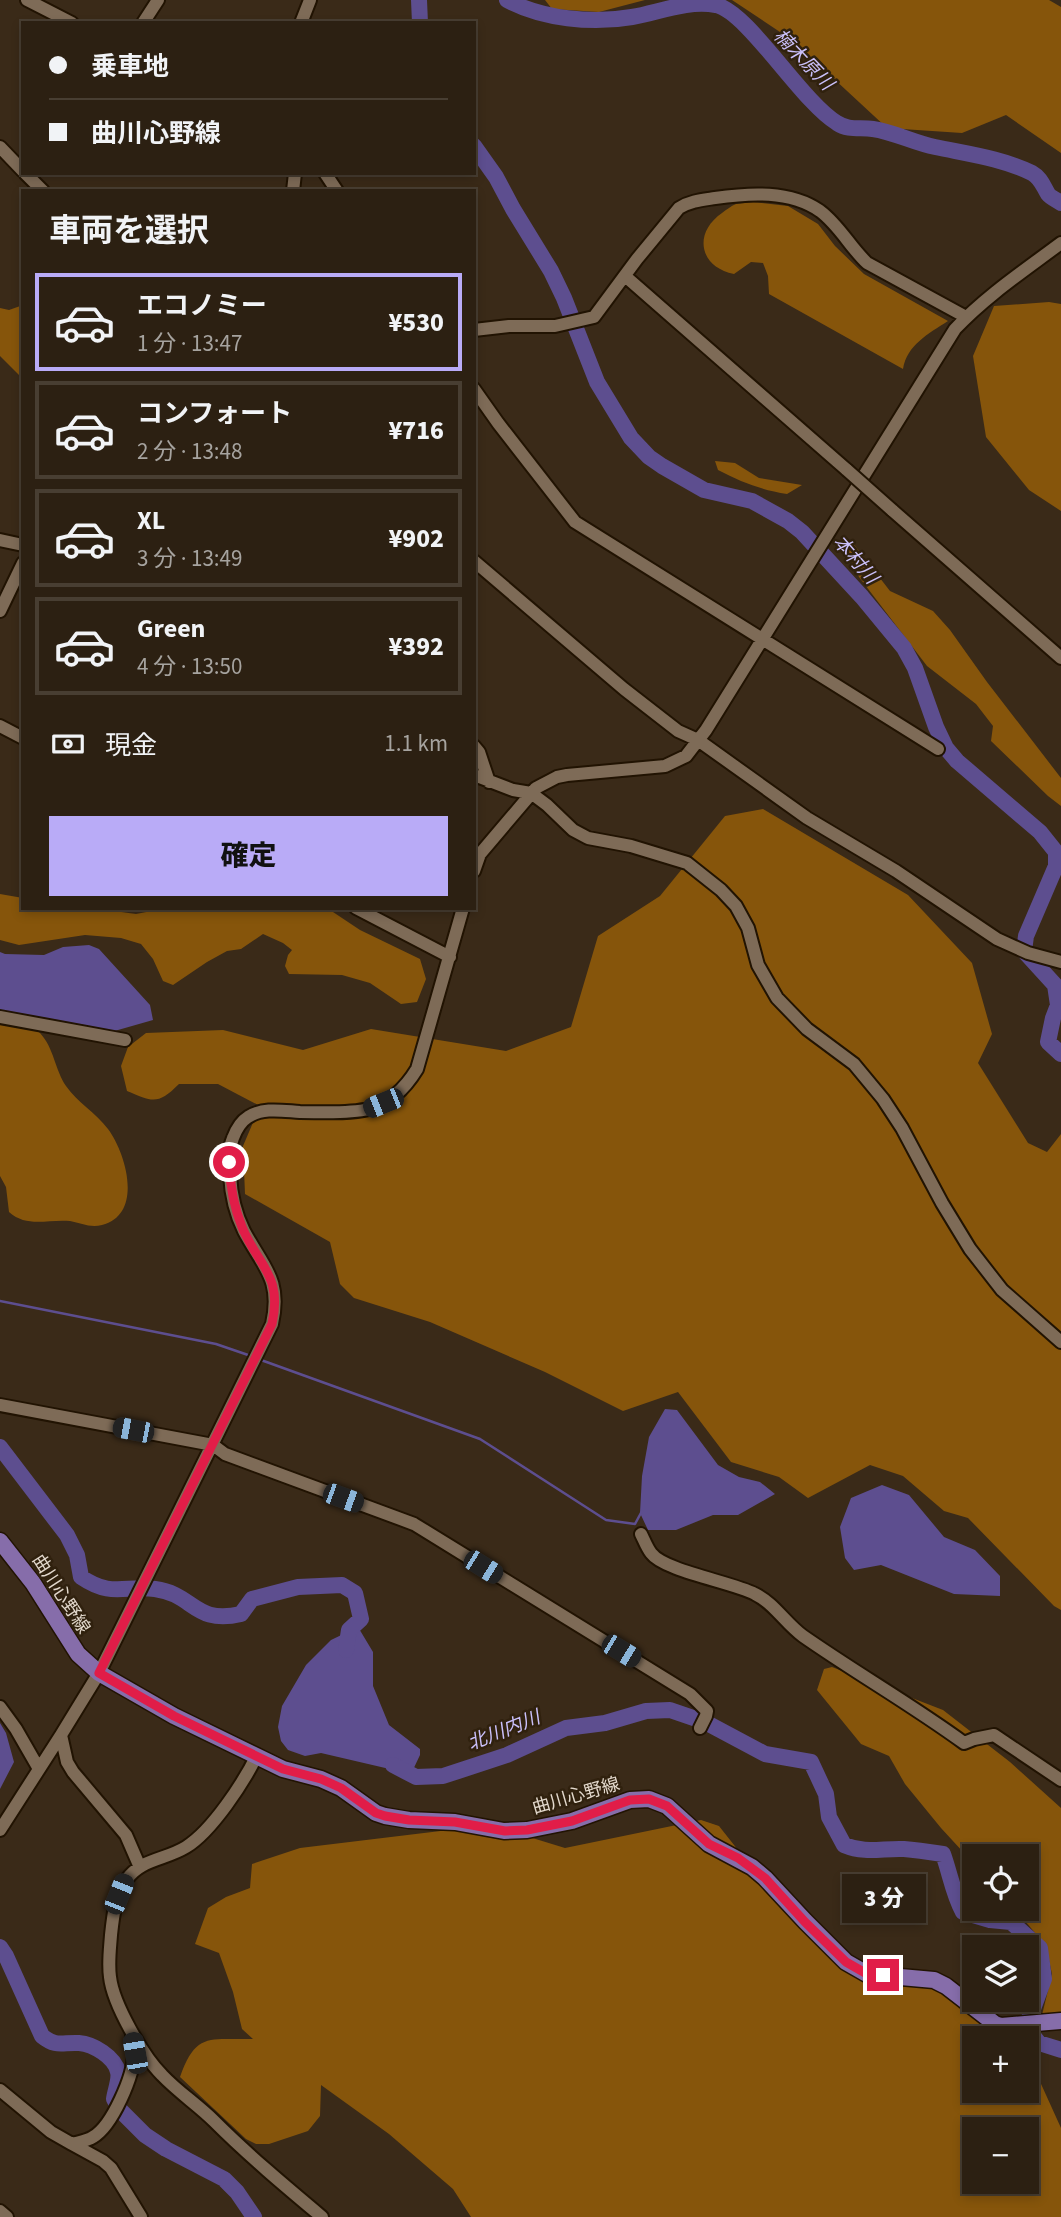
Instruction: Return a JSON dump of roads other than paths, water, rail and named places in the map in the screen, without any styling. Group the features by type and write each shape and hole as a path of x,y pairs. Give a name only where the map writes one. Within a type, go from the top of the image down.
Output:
{"main road":[{"name":"曲川心野線","path":"0,1541 33,1583 78,1654 99,1673 163,1710 283,1769 321,1779 341,1788 376,1813 409,1820 455,1822 505,1831 527,1830 572,1821 630,1800 649,1799 667,1806 709,1844 752,1867 846,1962 867,1974 934,1980 1001,2026 1061,2021"}],"street":[{"path":"27,0 68,21"},
{"path":"144,21 158,0"},
{"path":"302,21 310,0"},
{"path":"0,147 21,169"},
{"path":"27,175 41,189"},
{"path":"476,330 509,326 555,326 594,317 679,208 688,202 744,193 802,200 821,211 867,263 967,317"},
{"path":"476,865 480,854 531,793 548,781 567,775 664,766 686,756 763,638 945,344 967,317 1061,243"},
{"path":"625,276 1061,659"},
{"path":"476,392 575,522 938,749"},
{"path":"0,540 21,545"},
{"path":"476,563 624,689 678,731 698,740 807,818 896,870 998,939 1028,953 1061,962"},
{"path":"0,611 21,567"},
{"path":"0,726 21,737"},
{"path":"476,748 489,782"},
{"path":"476,776 531,793 573,830 588,838 631,846 687,863 721,890 736,906 748,928 758,965 778,998 807,1029 854,1064 883,1099 970,1249 1002,1290 1061,1342"},
{"path":"360,910 450,957"},
{"path":"0,1830 99,1673 272,1324 276,1306 270,1274 243,1230 233,1204 229,1162 230,1145 236,1129 246,1117 260,1111 368,1109 396,1095 408,1084 417,1069 462,910"},
{"path":"0,1017 125,1040"},
{"path":"0,1405 213,1445 225,1454 414,1524 690,1694 707,1711 700,1728"},
{"path":"641,1534 652,1555 662,1562 758,1595 802,1635 964,1743 994,1735 1061,1780"},
{"path":"0,1707 39,1769"},
{"path":"61,1735 67,1762 125,1835 139,1865"},
{"path":"257,1755 242,1782 197,1839 161,1859 139,1865 125,1881 114,1908 109,1960 110,1980 122,2014 147,2056 162,2075 214,2121 232,2141 322,2217"},
{"path":"72,2144 95,2136 106,2126 120,2100 131,2075 135,2053 130,2026"},
{"path":"0,2091 51,2132 111,2168 141,2217"},
{"path":"0,2211 7,2217"}],"waterway":[{"name":"本村川","path":"419,0 420,21"},
{"name":"楠木原川","path":"507,0 551,16 584,20 632,17 695,4 716,5 729,11 743,23 807,96 837,123 850,128 881,130 927,145 1020,168 1035,175 1049,195 1061,203"},
{"name":"本村川","path":"476,149 496,177 551,271 597,382 631,438 649,457 704,490 752,501 802,532 862,597 904,648 915,668 946,748 957,761 1040,832 1056,852 1056,866 1026,936 1024,951 1055,985 1058,1005 1048,1042 1061,1054"},
{"path":"0,1301 216,1344 251,1356"},
{"path":"261,1360 480,1439 606,1520 635,1524 642,1511"},
{"name":"北川内川","path":"0,1447 67,1535 77,1555 81,1577 110,1589 144,1588 168,1592 203,1612 225,1616 241,1614 252,1599 298,1587 342,1585 355,1593 361,1619 349,1630 346,1650"},
{"name":"北川内川","path":"393,1765 416,1777 443,1776 507,1755 566,1728 605,1723 646,1711 670,1710 705,1722 765,1754 811,1762 826,1794 829,1817 844,1845 867,1850 904,1849 943,1854 963,1912 990,1920 1011,1922 1040,1948 1044,1979 1030,2017 1024,2025 1039,2043 1061,2050"},
{"path":"0,1947 42,2036 56,2043 85,2044 108,2056 118,2072 114,2099 121,2111 145,2135 166,2149 224,2179 237,2192 254,2217"}]}
